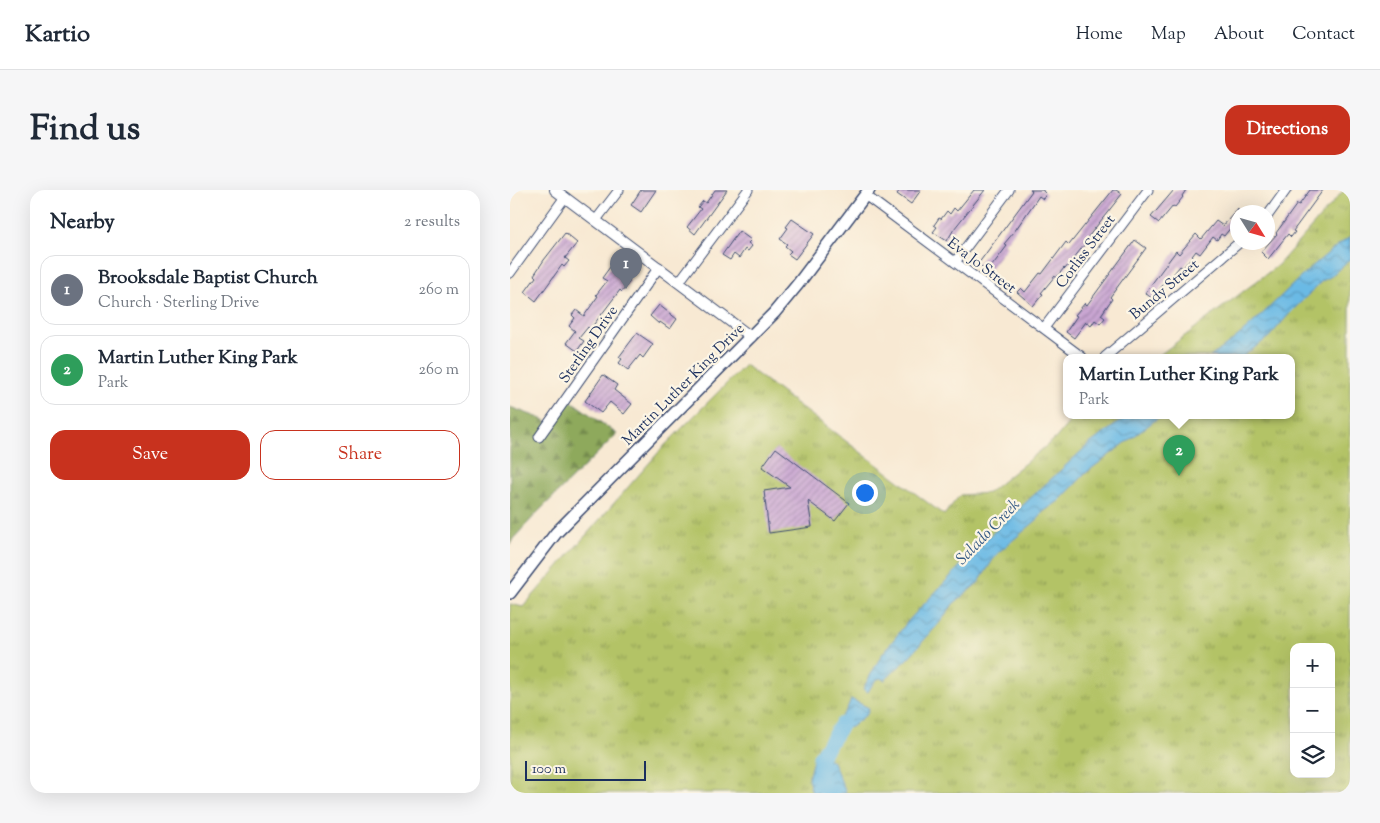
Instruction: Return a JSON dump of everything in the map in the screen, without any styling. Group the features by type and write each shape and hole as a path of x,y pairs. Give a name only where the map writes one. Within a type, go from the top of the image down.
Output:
{"main road":[{"name":"Martin Luther King Drive","path":"511,591 556,533 774,313 867,192"}],"street":[{"path":"555,190 751,337"},
{"path":"596,220 619,190"},
{"path":"679,282 748,190"},
{"path":"955,262 1009,190"},
{"name":"Corliss Street","path":"1044,328 1148,190"},
{"path":"1275,205 1286,190"},
{"name":"Eva Jo Street","path":"867,192 955,262 1078,354"},
{"path":"510,273 565,197"},
{"name":"Bundy Street","path":"1109,354 1231,250"},
{"name":"Sterling Drive","path":"538,438 660,267"}],"green space":[{"path":"1344,190 1350,190 1350,793 510,793 510,604 523,607 665,445 745,365 944,515 960,495 988,493 1056,438 1072,419 1295,419 1295,354 1161,354 1278,265"},
{"path":"570,400 617,434 537,513 513,539 510,545 510,407 545,420 553,428"}],"water":[{"path":"1350,237 1350,259 1330,277 1322,281 1269,337 1246,354 1214,354 1246,329 1331,251"},
{"path":"1124,419 1157,419 1087,472 1059,501 1043,512 1038,519 1000,551 979,582 953,604 941,621 908,658 885,680 880,678 876,680 868,692 863,689 881,656 909,620 984,541 1088,445"},
{"path":"851,699 869,708 867,714 851,727 842,729 826,745 822,751 821,760 829,759 833,762 846,793 812,793 808,779 814,756 847,709"}],"building":[{"path":"641,190 656,190 641,212 631,205"},
{"path":"715,190 727,190 695,234 687,227 701,209 698,207 703,201 706,203"},
{"path":"900,190 921,190 911,204 897,194"},
{"path":"974,190 985,190 954,229 947,241 933,232 937,227 934,225 939,218 941,219 947,211 950,214 954,208 957,211"},
{"path":"1030,190 1043,190 1046,194 1043,199 1039,196 1004,244 1007,246 988,271 978,264 1032,191"},
{"path":"1113,190 1122,194 1088,237 1085,244 1065,269 1056,278 1055,276 1033,306 1017,292 1021,288 1025,292 1040,273 1042,274 1066,242 1069,245"},
{"path":"1174,190 1186,190 1175,207 1173,206 1159,223 1151,217"},
{"path":"1310,190 1323,190 1293,231 1295,232 1291,237 1288,234 1268,259 1261,252 1263,250 1275,250 1276,233 1297,204 1299,205"},
{"path":"1230,218 1230,228 1224,236 1221,234 1217,240 1213,237 1200,254 1196,251 1183,268 1180,266 1171,277 1170,275 1153,299 1145,293 1176,251 1179,254 1196,234 1201,239 1216,221 1223,226"},
{"path":"792,219 814,234 795,259 788,254 791,251 785,246 787,244 780,239"},
{"path":"739,231 751,240 748,243 752,246 748,251 745,249 739,258 734,254 730,260 722,255"},
{"path":"565,233 577,243 565,258 569,261 564,267 562,265 536,301 525,292 536,277 534,275 544,260"},
{"path":"1135,240 1146,248 1110,297 1112,299 1101,315 1105,318 1100,324 1095,320 1091,326 1086,322 1074,338 1066,332 1077,316 1075,315 1085,303 1087,305"},
{"path":"610,267 630,281 622,292 620,290 590,329 588,327 579,338 584,341 577,351 566,343 575,331 569,326 575,318 572,315 576,310 584,316 598,296 596,295 607,281 602,278"},
{"path":"659,305 677,319 670,329 660,322 659,324 650,316"},
{"path":"637,333 653,344 643,358 640,355 628,370 619,363 622,359 619,357"},
{"path":"603,375 617,385 614,390 632,404 624,414 610,402 601,413 585,401"},
{"path":"776,448 849,503 835,521 808,501 812,527 769,533 764,491 790,487 762,467"}],"waterway":[{"name":"Salado Creek","path":"832,793 820,784 820,757 842,724"}],"place":[{"name":"Brooksdale Baptist Church","path":"626,289"},
{"name":"Martin Luther King Park","path":"1179,476"}]}
